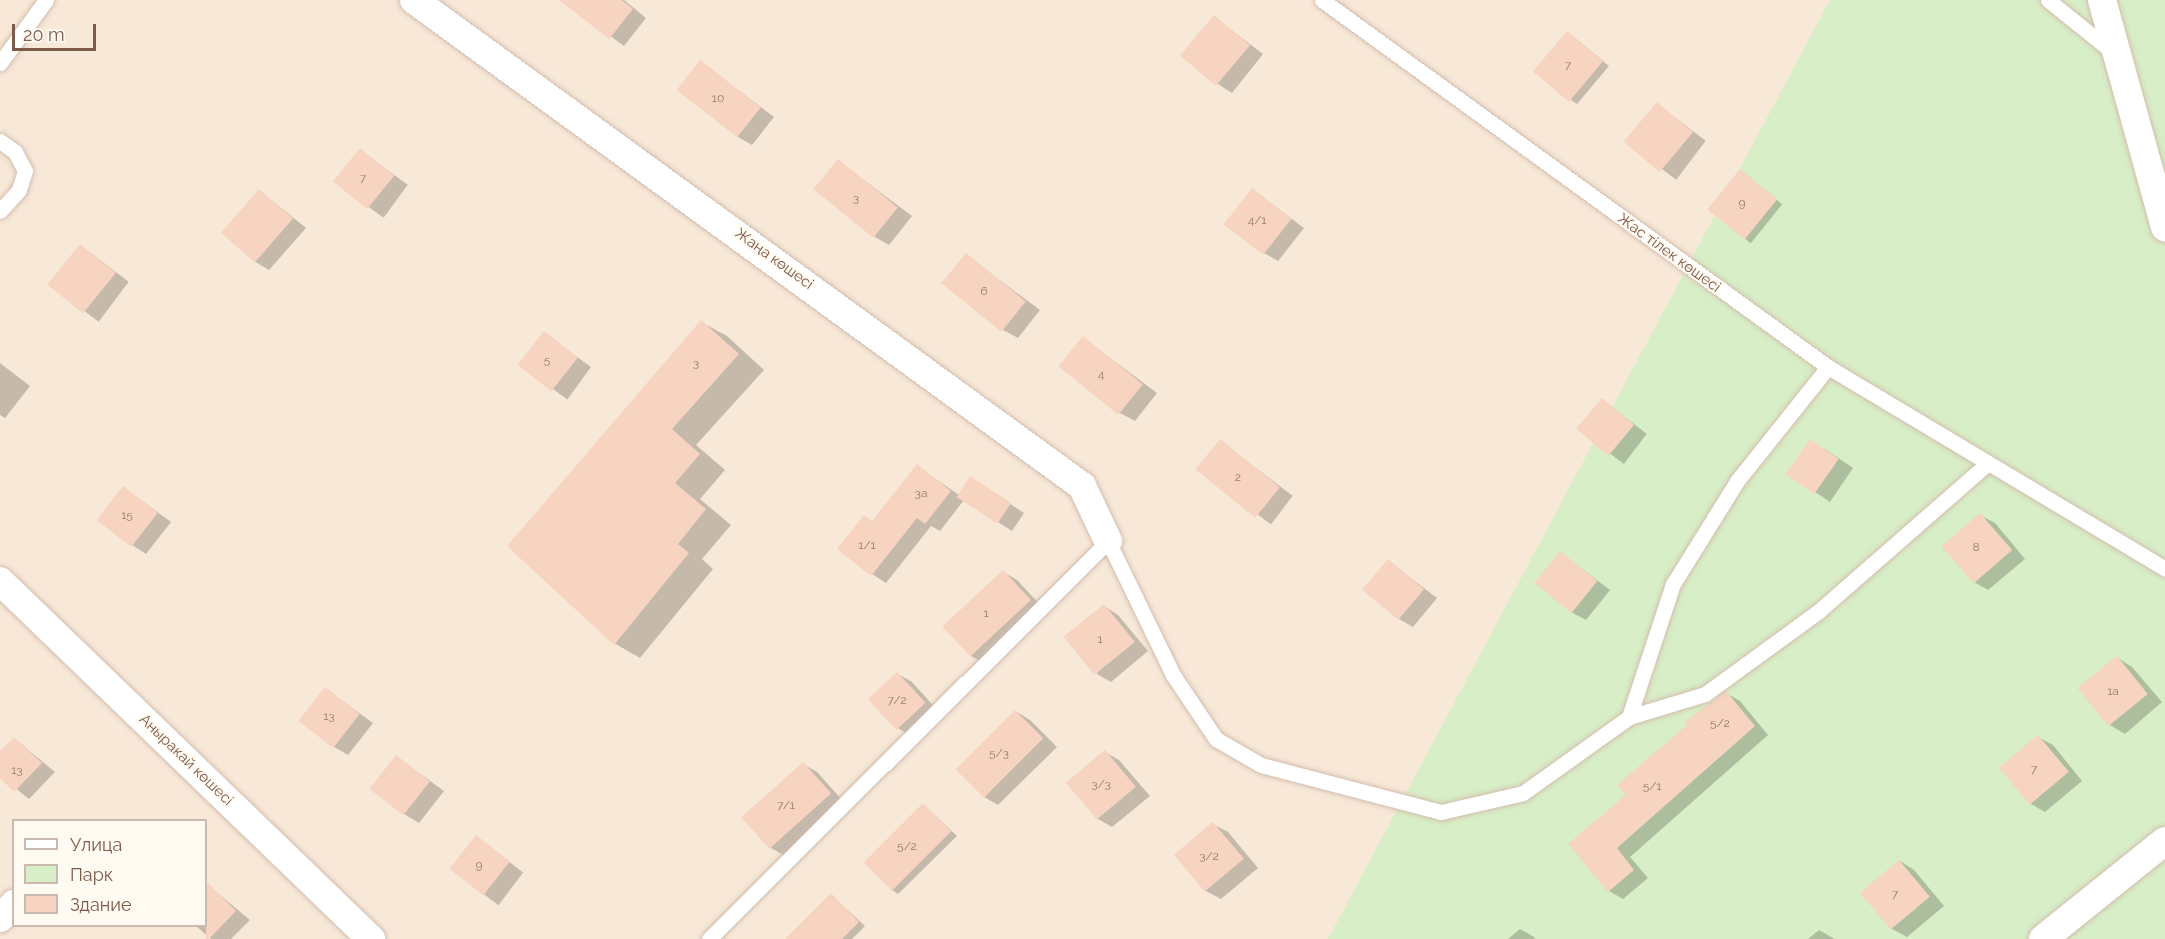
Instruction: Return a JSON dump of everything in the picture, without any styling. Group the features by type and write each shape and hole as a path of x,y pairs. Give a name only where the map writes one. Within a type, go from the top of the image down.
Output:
{"street":[{"name":"Жаңа көшесі","path":"414,0 1082,486 1108,541"},
{"path":"2102,0 2165,227"},
{"name":"Аныракай көшесі","path":"0,581 371,939"},
{"path":"2043,939 2165,841"},
{"path":"0,918 12,906"}],"lane":[{"path":"0,63 46,0"},
{"name":"Жас тілек көшесі","path":"1322,0 1828,367 2165,569"},
{"path":"2048,0 2118,56"},
{"path":"0,141 15,152 25,171 19,190 0,211"},
{"path":"1629,717 1674,584 1737,481 1828,367"},
{"path":"710,939 1108,541 1173,675 1216,739 1261,765 1441,812 1523,792 1629,717 1705,694 1820,610 1987,464"}],"shaded area":[{"path":"0,0 2017,0 2165,939 0,939"}],"green space":[{"path":"1830,0 2165,0 2165,939 1328,939"}],"building":[{"path":"559,0 622,0 633,9 609,39"},
{"path":"1214,15 1250,45 1216,86 1180,56"},
{"path":"1567,31 1603,61 1569,102 1533,72"},
{"path":"700,60 761,107 737,137 677,90"},
{"path":"1657,102 1693,132 1660,172 1624,142"},
{"path":"360,148 394,176 367,209 333,181"},
{"path":"838,159 898,207 873,238 813,189"},
{"path":"1740,169 1777,199 1745,240 1707,209"},
{"path":"1252,188 1291,219 1263,255 1224,224"},
{"path":"259,189 293,219 255,262 221,233"},
{"path":"80,244 116,273 83,313 47,284"},
{"path":"966,253 1026,301 1001,332 941,283"},
{"path":"701,320 739,354 672,429 700,454 675,483 706,509 678,544 689,553 614,645 507,546"},
{"path":"544,331 578,357 551,391 518,365"},
{"path":"1083,336 1143,384 1118,415 1058,366"},
{"path":"1602,398 1634,425 1608,456 1576,429"},
{"path":"1220,439 1280,487 1255,518 1195,469"},
{"path":"1810,439 1839,459 1814,494 1785,474"},
{"path":"917,464 951,491 925,524 917,518 871,576 837,549 864,515 872,521"},
{"path":"970,476 1011,503 997,524 956,497"},
{"path":"123,486 158,513 131,547 97,520"},
{"path":"1980,513 2012,550 1974,583 1942,546"},
{"path":"1560,551 1597,581 1572,613 1534,583"},
{"path":"1388,559 1424,589 1398,620 1362,590"},
{"path":"1003,570 1031,600 970,657 942,627"},
{"path":"1104,604 1135,642 1094,675 1064,637"},
{"path":"2117,656 2148,694 2108,726 2077,688"},
{"path":"897,672 926,703 896,730 868,699"},
{"path":"325,687 360,714 333,748 299,721"},
{"path":"1726,691 1755,726 1617,848 1634,870 1608,892 1568,844 1626,795 1617,785 1687,725 1685,722"},
{"path":"1015,710 1043,738 984,798 956,769"},
{"path":"2038,735 2069,772 2030,805 1999,768"},
{"path":"14,737 42,763 14,792 0,778 0,751"},
{"path":"1105,750 1136,787 1097,820 1066,783"},
{"path":"396,755 430,781 403,815 370,789"},
{"path":"803,762 831,793 769,849 741,818"},
{"path":"923,803 951,831 892,891 864,862"},
{"path":"1213,822 1244,859 1205,892 1174,855"},
{"path":"476,835 510,861 483,895 450,869"},
{"path":"1899,860 1930,897 1891,930 1860,893"},
{"path":"207,882 236,911 209,939 206,939"},
{"path":"831,893 859,922 842,939 785,939"}]}
